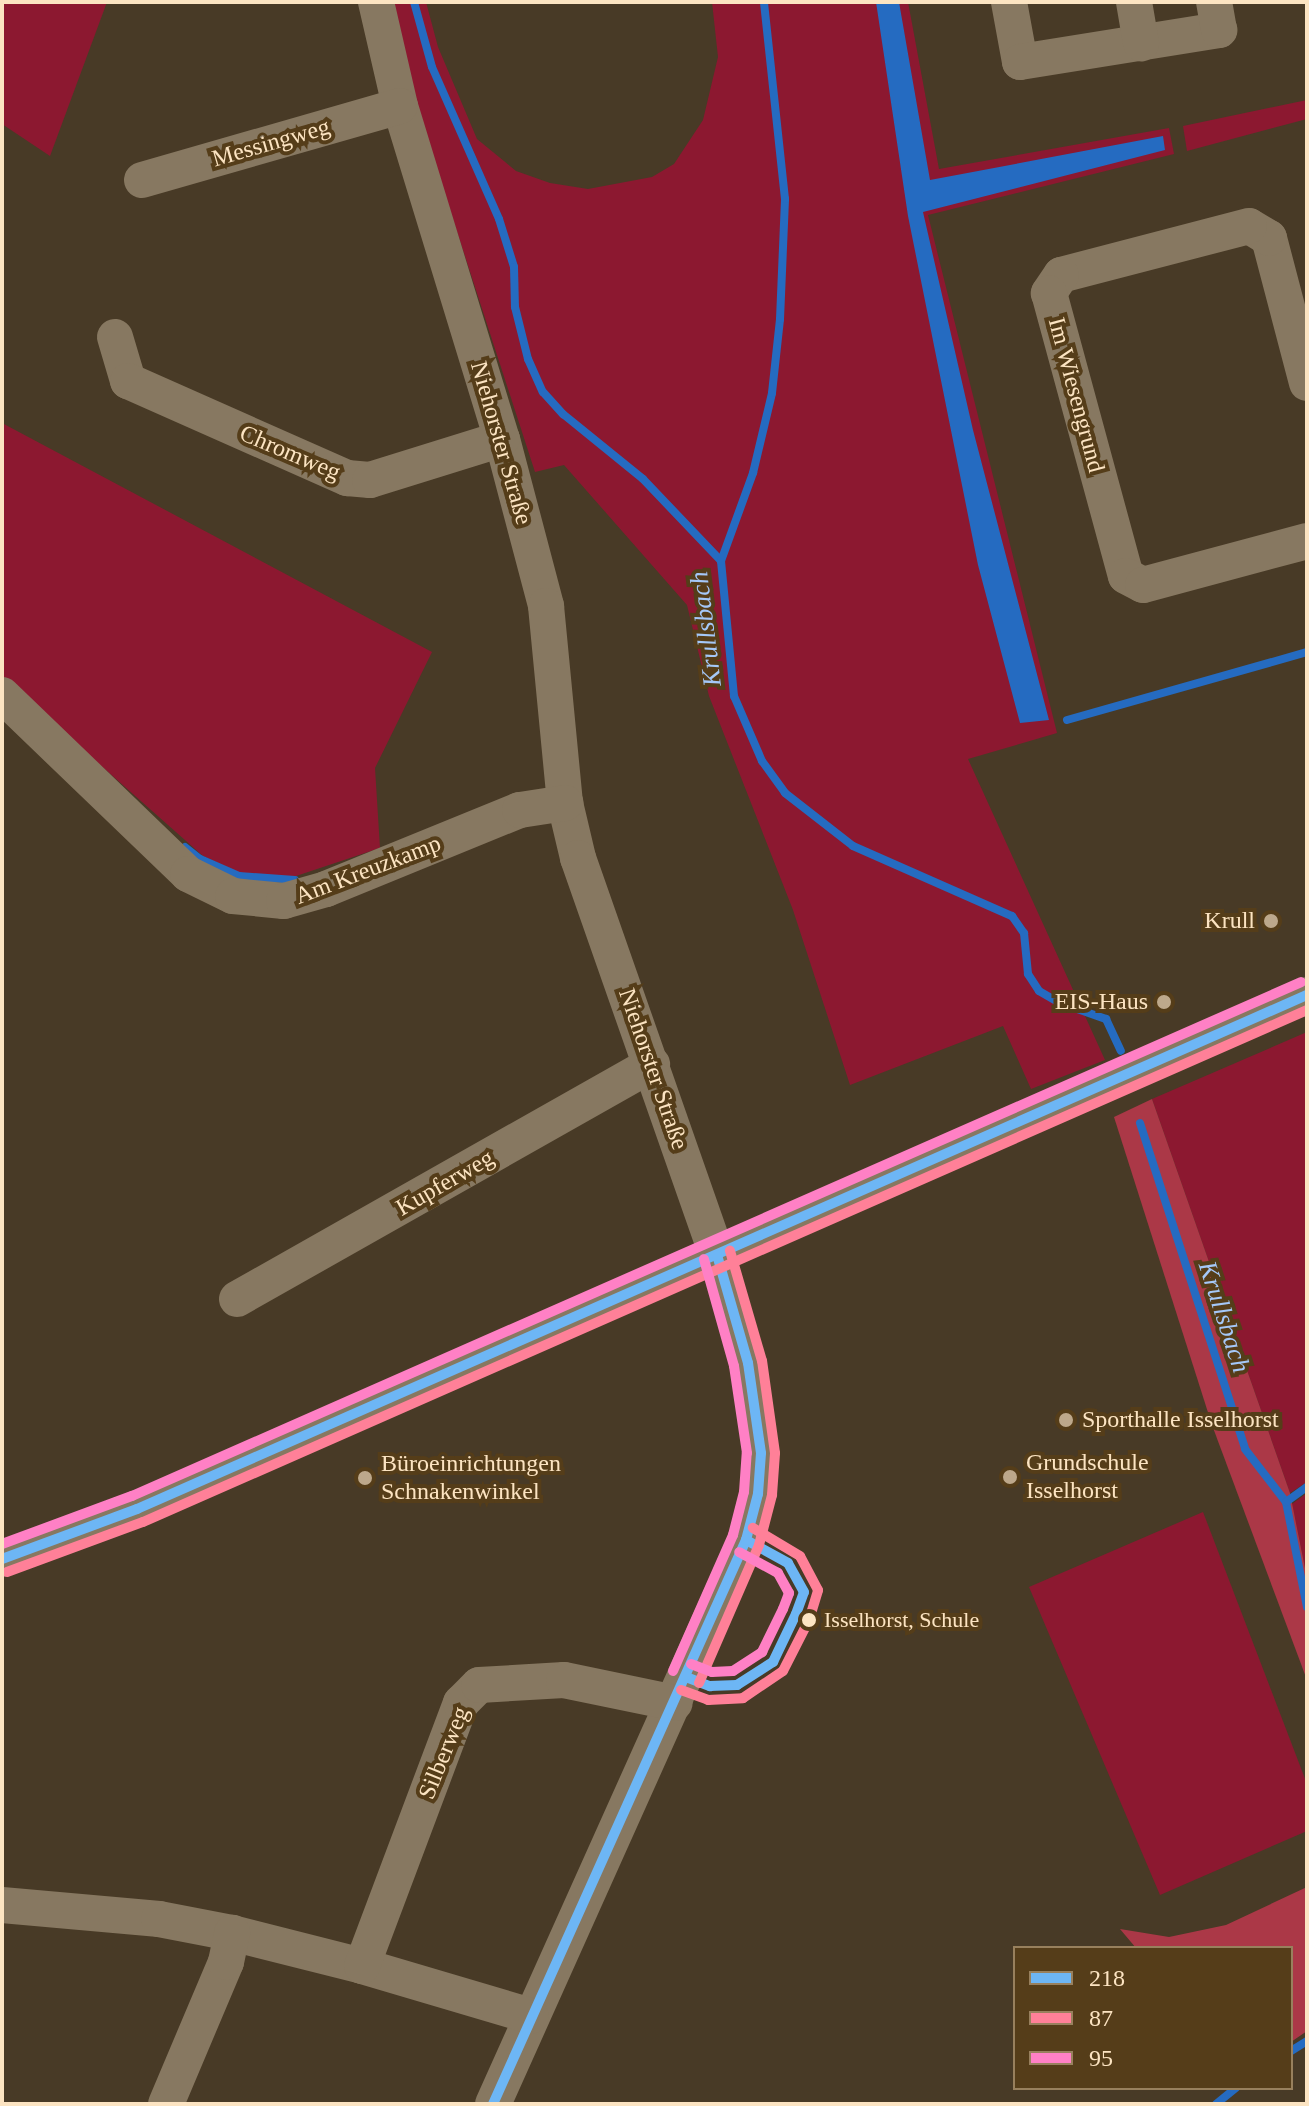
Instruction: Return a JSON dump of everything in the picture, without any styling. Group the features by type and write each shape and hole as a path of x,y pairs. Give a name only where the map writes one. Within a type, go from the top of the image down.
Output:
{"street":[{"name":"Niehorster Straße","path":"376,2 400,106 502,439 546,606 565,803 578,858 717,1255 748,1363 761,1453 758,1494 746,1540 493,2104"},
{"path":"1009,2 1020,62 1219,30 1214,2"},
{"path":"1134,2 1141,43"},
{"name":"Messingweg","path":"142,180 400,106"},
{"name":"Im Wiesengrund","path":"1305,367 1269,238 1249,226 1061,275 1049,293 1126,576 1143,585 1307,541"},
{"name":"Chromweg","path":"115,337 128,381 347,478 370,480 502,439"},
{"name":"Am Kreuzkamp","path":"2,695 188,874 233,896 284,901 326,889 520,810 565,803"},
{"path":"2,1559 137,1509 1307,995"},
{"name":"Kupferweg","path":"237,1299 652,1064"},
{"name":"Silberweg","path":"362,1966 461,1703 479,1685 564,1680 675,1703"},
{"path":"2,1905 159,1919 232,1933 362,1966 531,2016"},
{"path":"166,2104 226,1962 232,1933"}],"shaded area":[{"path":"2,2 107,2 50,156 2,124"},
{"path":"393,2 426,2 438,47 477,139 516,171 550,183 588,189 652,177 674,164 703,120 718,57 712,2 908,2 939,169 1169,128 1174,154 928,215 1057,733 968,759 1105,1060 1031,1089 1003,1026 850,1085 793,910 709,696 687,605 564,465 535,472 413,96"},
{"path":"1307,100 1307,119 1187,151 1183,126"},
{"path":"2,423 432,652 375,768 380,848 287,879 240,873 203,856 2,678"},
{"path":"1307,1032 1307,1482 1290,1493 1152,1099"},
{"path":"1152,1099 1290,1493 1307,1578 1307,1680 1212,1425 1114,1117"},
{"path":"1307,1493 1307,1578 1292,1504"},
{"path":"1203,1512 1307,1784 1307,1831 1160,1895 1029,1587"},
{"path":"1307,1887 1307,2031 1293,2041 1293,1946 1134,1946 1120,1929 1169,1937 1226,1925"}],"water":[{"path":"876,2 899,2 930,180 1163,136 1165,150 923,212 973,430 1049,720 1020,723 978,565 908,216"}],"waterway":[{"name":"Krullsbach","path":"414,2 432,67 499,219 514,267 515,307 528,359 543,392 563,414 643,479 721,561 734,696 762,761 785,793 853,846 1012,916 1024,933 1028,974 1039,991 1060,1003 1106,1019 1121,1051"},
{"path":"721,561 753,473 772,393 780,319 785,199 764,2"},
{"path":"1067,720 1307,652"},
{"path":"185,847 200,859 239,876 295,880"},
{"name":"Krullsbach","path":"1140,1123 1245,1449 1286,1502 1307,1607"},
{"path":"1286,1502 1307,1487"},
{"name":"Krullsbach","path":"1293,2050 1307,2041"},
{"name":"Krullsbach","path":"1216,2104 1234,2090"}],"transit line":[{"name":"95","path":"2,1544 132,1496 1301,982"},
{"name":"218","path":"2,1559 137,1509 1307,995"},
{"name":"87","path":"7,1572 143,1522 1307,1010"},
{"name":"87","path":"699,1683 759,1545 772,1495 775,1453 762,1361 730,1251"},
{"name":"218","path":"493,2104 746,1540 758,1494 761,1453 748,1363 717,1255"},
{"name":"95","path":"673,1671 733,1535 744,1492 747,1453 734,1366 704,1259"},
{"name":"87","path":"681,1690 708,1700 743,1698 783,1671 809,1620 818,1590 800,1556 753,1528"},
{"name":"218","path":"686,1677 710,1686 737,1685 773,1662 796,1614 804,1592 788,1563 746,1540"},
{"name":"95","path":"691,1664 712,1672 733,1671 762,1652 783,1609 789,1593 778,1573 739,1552"}],"place":[{"name":"Krull","path":"1271,921"},
{"name":"EIS-Haus","path":"1164,1002"},
{"name":"Sporthalle Isselhorst","path":"1066,1420"},
{"name":"Grundschule Isselhorst","path":"1010,1477"},
{"name":"Büroeinrichtungen Schnakenwinkel","path":"365,1478"},
{"name":"Isselhorst, Schule","path":"809,1620"}]}
